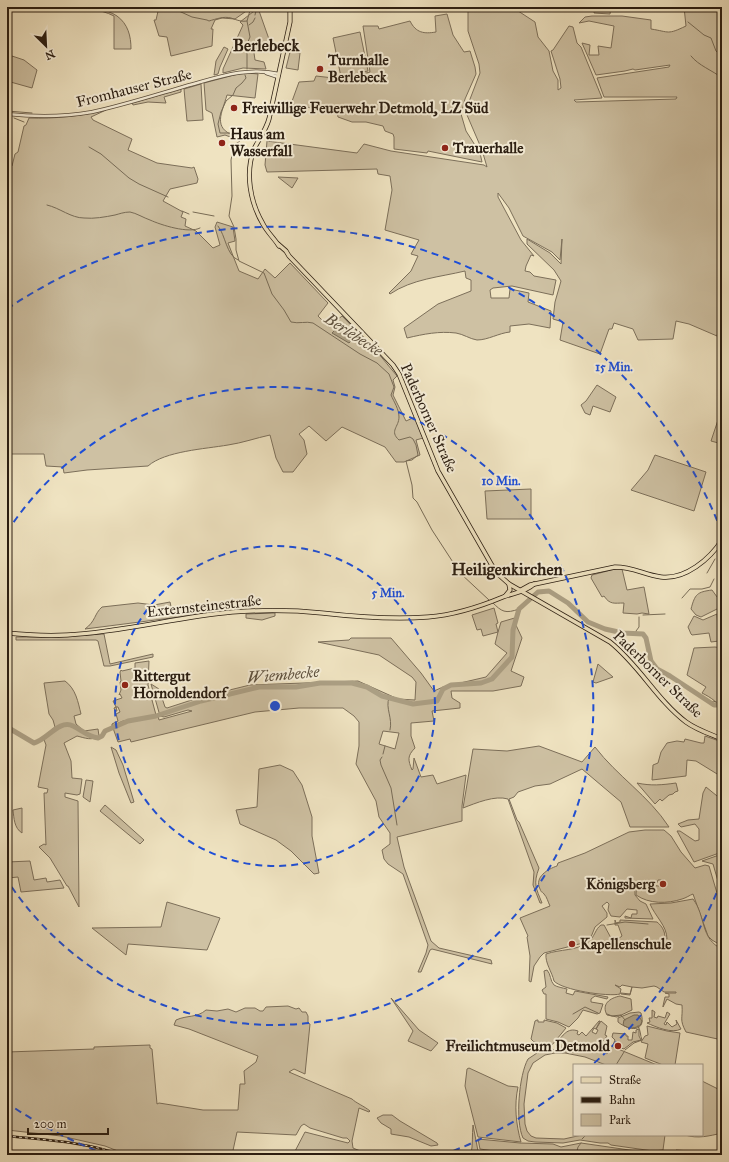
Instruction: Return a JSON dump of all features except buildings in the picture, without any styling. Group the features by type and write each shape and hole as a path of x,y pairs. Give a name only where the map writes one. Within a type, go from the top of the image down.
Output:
{"main road":[{"name":"Paderborner Straße","path":"290,7 290,22 268,125 254,152 250,169 252,198 258,215 265,228 289,256 396,369 403,382 438,471 494,569 499,575 509,584 610,642 637,668 680,717 697,728 722,739"},
{"name":"Externsteinestraße","path":"7,633 52,636 103,631 231,612 297,611 368,617 405,618 448,614 469,610 487,604 521,591 526,586 615,568 629,568 661,577 678,575 694,568 707,558 722,540"},
{"path":"506,596 510,590 509,584"}],"street":[{"name":"Fromhauser Straße","path":"7,114 43,116 77,114 110,107 236,73 271,72 279,76"},
{"path":"7,763 9,786 7,791"}],"green space":[{"path":"68,6 83,7 108,12 117,16 124,23 129,35 131,49 114,49 114,16 91,9 28,9 16,7"},
{"path":"159,7 252,7 235,19 222,18 215,20 211,29 213,29 212,46 171,56 167,37 159,36 154,20 156,20"},
{"path":"468,7 512,7 535,22 538,37 549,51 553,71 558,80 558,90 561,88 560,79 551,51 569,26 573,27 577,43 581,47 602,98 574,100 576,102 676,99 677,97 604,97 597,78 669,67 670,65 596,75 582,43 590,45 589,55 599,55 598,46 611,48 614,26 589,21 579,23 585,17 622,16 651,20 651,29 668,32 675,31 686,26 684,7 722,7 722,327 718,331 717,336 689,324 676,321 673,339 638,340 633,329 614,323 612,329 609,329 600,354 560,340 563,322 553,319 555,302 561,281 554,270 527,244 527,239 550,253 561,264 562,239 560,260 552,252 523,236 509,208 498,193 498,197 521,240 534,256 531,255 525,271 530,272 534,276 556,280 553,295 512,286 493,288 490,290 491,298 509,298 510,289 529,293 528,302 551,311 550,328 529,324 510,326 510,332 477,340 450,332 432,333 407,338 404,328 438,304 471,291 471,280 466,278 465,271 417,282 407,285 390,294 389,293 411,271 418,256 411,254 419,240 385,230 392,190 390,176 378,174 377,169 267,172 265,165 267,141 357,153 364,144 391,151 484,165 487,167 482,150 467,115 467,107 480,73 479,64 468,31"},
{"path":"595,7 611,7 610,14 594,13"},
{"path":"258,8 270,42 269,47 257,47 254,53 255,60 264,62 266,69 243,68 223,73 223,69 243,25 240,22"},
{"path":"447,14 453,35 464,52 470,51 475,67 476,74 465,99 461,114 466,131 480,153 482,162 428,151 427,153 394,149 393,134 385,131 383,126 366,122 352,122 338,117 337,113 291,104 299,82 314,81 316,76 342,79 370,72 363,26 378,26 379,29 410,21 415,28 421,32 436,32 435,16"},
{"path":"360,32 368,71 341,77 333,38"},
{"path":"224,47 228,49 218,74 214,75 216,61"},
{"path":"290,52 300,53 298,70 286,68"},
{"path":"12,56 24,60 37,70 32,88 7,81"},
{"path":"238,74 258,74 255,98 227,95 220,119 223,129 235,136 233,138 225,135 217,137 212,113 206,110 204,83"},
{"path":"201,84 203,120 187,121 184,89"},
{"path":"181,89 181,92 164,97 166,103 148,102 133,105 132,103"},
{"path":"106,110 91,117 93,120 132,139 128,150 157,163 192,168 194,167 198,179 197,183 170,189 163,201 183,212 181,217 186,219 185,226 196,231 213,248 220,245 215,227 217,222 233,227 235,241 228,243 239,271 258,279 265,269 275,278 290,263 328,303 318,316 329,327 342,316 378,353 397,376 393,380 395,387 393,395 406,421 415,417 423,438 416,440 420,455 404,462 396,462 385,447 342,427 326,441 309,426 299,434 304,440 307,454 293,472 283,472 276,458 270,435 233,444 175,454 155,461 148,466 64,473 63,467 46,466 44,454 7,454 7,166 12,166 15,154 18,152 24,126 29,118 68,117"},
{"path":"278,177 298,178 292,188"},
{"path":"597,385 616,397 610,412 593,406 590,415 585,413 581,405 586,401"},
{"path":"722,408 722,444 711,441"},
{"path":"655,455 706,472 694,511 631,490 648,470"},
{"path":"531,489 531,519 487,519 485,491"},
{"path":"619,568 622,569 627,590 644,587 649,614 623,613 624,603 612,603 604,596 602,597 591,578 592,575"},
{"path":"712,590 720,601 719,608 701,617 696,615 691,609 695,597 700,593"},
{"path":"170,602 173,615 225,608 226,611 85,629 102,607 138,603 154,605"},
{"path":"494,608 498,623 496,624 498,632 483,636 481,629 477,630 472,615"},
{"path":"275,613 275,616 262,620 246,618 246,614"},
{"path":"717,614 719,641 711,642 709,633 691,634 688,627 694,616 703,620"},
{"path":"518,617 515,623 522,638 511,671 524,677 521,686 493,691 451,691 452,698 460,703 460,708 432,711 434,721 411,723 411,736 415,748 409,758 412,770 414,758 421,777 433,775 437,784 466,775 462,806 462,821 397,837 404,867 431,941 439,948 491,960 492,964 432,949 430,950 421,972 418,972 428,945 403,874 388,864 384,859 382,850 390,844 390,833 379,817 376,801 356,764 359,746 359,722 354,716 343,708 299,708 255,712 131,742 130,739 118,742 113,728 129,722 158,716 159,720 192,711 188,710 164,717 160,716 151,684 159,689 165,707 167,708 201,697 250,685 358,681 398,699 415,700 416,682 412,677 379,655 318,642 349,640 351,638 391,638 421,673 434,691 443,687 486,677 507,653 495,644 501,622","holes":["383,731 399,733 395,749 379,744"]},
{"path":"104,634 110,664 153,654 153,657 104,666 98,641 96,640 16,640 16,637 57,637"},
{"path":"694,648 722,648 722,712 717,703 702,693 706,687 687,675"},
{"path":"149,661 148,685 156,715 123,721 112,726 112,724 118,721 116,714 120,712 118,707 116,707 113,701 122,698 120,694 119,695 121,690 121,670 135,668 135,663"},
{"path":"598,664 613,677 596,683 593,682"},
{"path":"65,681 72,688 79,705 81,714 74,716 76,724 84,731 98,729 99,736 91,739 77,736 64,743 71,761 72,778 82,779 80,794 65,793 65,797 78,801 79,907 68,886 50,858 39,847 44,844 46,845 44,793 47,793 48,789 38,787 46,745 43,737 55,727 49,714 44,683"},
{"path":"705,736 722,742 722,777 696,761 687,760 686,776 652,780 653,765 658,763 661,752 667,743 677,741 684,742 685,739 704,743"},
{"path":"539,746 582,762 595,747 643,796 669,827 630,827 621,802 582,769 550,784 535,786 518,792 514,797 509,799 539,868 536,878 536,886 542,903 540,903 533,885 534,872 508,799 491,799 463,808 473,749 507,751"},
{"path":"111,747 116,750 123,765 134,802 131,803 119,773"},
{"path":"280,765 293,771 302,785 312,817 312,836 319,873 314,874 291,851 276,840 240,824 236,810 257,807 259,769"},
{"path":"86,780 93,781 90,802 83,797"},
{"path":"637,783 656,785 676,783 678,791 669,795 662,801 660,799 655,804"},
{"path":"706,787 722,800 722,852 694,862 677,831 680,831 695,841 699,840 699,829 695,824 681,827 678,824 688,820 699,819 703,793"},
{"path":"105,805 144,840 140,844 100,811"},
{"path":"22,808 22,833 16,826 13,810"},
{"path":"664,830 671,836 681,852 695,868 705,865 709,866 722,910 722,946 708,936 693,894 670,902 652,902 636,895 637,889 639,886 645,884 662,886 664,884 664,880 658,880 657,883 653,884 639,883 635,889 635,895 640,901 646,904 653,919 625,918 625,916 631,918 632,914 637,914 637,910 627,909 620,917 611,916 608,910 609,904 607,902 602,906 607,913 607,917 595,927 591,937 583,943 544,953 534,966 531,982 529,981 530,956 528,936 520,918 550,906 546,897 541,892 539,885 540,877 546,871 557,866 558,863 585,853 629,832"},
{"path":"722,854 722,895 713,864 702,861"},
{"path":"30,861 34,880 46,878 47,882 60,880 64,888 21,892 18,877 8,878 7,862"},
{"path":"693,899 710,939 715,945 722,949 722,1040 686,1032 682,1021 682,1005 676,1004 667,999 663,1007 665,997 669,997 669,994 665,993 676,992 664,992 654,986 642,988 622,985 620,987 615,985 621,989 620,994 614,995 586,992 566,987 554,981 546,954 584,945 590,940 601,925 604,925 611,938 618,939 622,936 618,925 615,925 615,920 616,923 620,922 620,920 657,922 663,929 665,938 667,939 663,925 650,904 671,903"},
{"path":"167,902 220,918 207,950 128,944 126,955 92,928 161,927"},
{"path":"547,970 554,985 567,989 566,993 573,995 575,991 608,997 607,999 595,996 591,999 591,1002 603,1004 600,1013 597,1014 583,1010 578,1018 569,1027 546,1019 546,994 544,994 542,990 546,987 544,971"},
{"path":"620,996 631,999 632,1010 617,1017 607,1015 605,1008 608,1002 613,998"},
{"path":"391,998 419,1030 438,1043 431,1051 408,1041 413,1031"},
{"path":"288,1006 296,1009 299,1008 302,1012 306,1012 308,1016 308,1023 310,1024 305,1074 294,1069 289,1072 352,1099 370,1111 369,1112 359,1108 352,1141 353,1148 370,1155 293,1155 305,1132 348,1143 350,1141 347,1138 310,1128 304,1124 301,1126 296,1135 237,1132 232,1155 128,1155 105,1146 61,1136 7,1130 7,1052 94,1049 94,1047 150,1045 150,1048 152,1049 157,1104 159,1103 203,1110 238,1110 240,1084 245,1084 244,1071 256,1062 258,1056 189,1029 174,1025 176,1020 203,1013 206,1010 217,1011 228,1009 236,1012 245,1008 255,1008 263,1011 266,1007"},
{"path":"652,1010 655,1012 654,1017 657,1018 658,1016 665,1018 667,1012 670,1014 664,1024 666,1025 667,1022 672,1027 677,1024 676,1020 681,1029 673,1031 659,1028 647,1023 650,1022 649,1018 652,1018"},
{"path":"630,1013 641,1013 642,1019 639,1027 627,1027 618,1022 618,1018"},
{"path":"537,1020 538,1022 544,1022 544,1020 557,1023 566,1028 552,1045 534,1042 531,1039 535,1021"},
{"path":"600,1021 596,1029 601,1021 607,1026 605,1035 607,1036 603,1042 597,1046 584,1050 577,1050 562,1048 556,1045 556,1043 568,1031 578,1031 577,1034 579,1035 582,1032 586,1036","holes":["594,1028 598,1030 596,1034 592,1032"]},
{"path":"647,1026 680,1033 675,1064 660,1064 645,1058 648,1044 641,1042 645,1036 648,1035"},
{"path":"639,1029 639,1036 641,1040 633,1042 624,1049 613,1045 615,1040 612,1037 613,1033 626,1034 626,1036 628,1036 628,1040 632,1040 633,1032 636,1033 636,1030"},
{"path":"606,1044 655,1064 603,1064 585,1057 565,1053 545,1055 533,1063 528,1073 524,1104 525,1124 527,1131 531,1136 536,1138 564,1139 578,1136 665,1136 663,1150 653,1151 611,1145 608,1143 580,1140 563,1143 535,1142 528,1141 523,1138 519,1121 519,1098 522,1076 528,1059 537,1053 540,1047 567,1052 587,1052 601,1045 600,1048 607,1054 610,1050 604,1047"},
{"path":"469,1068 508,1086 518,1087 516,1115 521,1142 478,1137 465,1086 467,1069"},
{"path":"703,1082 722,1091 722,1133 699,1137 690,1136 703,1136"},
{"path":"383,1115 392,1115 438,1145 431,1146 409,1137 391,1134 391,1129 381,1123 377,1118"},
{"path":"473,1125 478,1151 475,1155 471,1154"},
{"path":"478,1139 553,1144 561,1147 581,1143 650,1154 677,1155 522,1155 480,1149"},
{"path":"676,1150 722,1153 722,1155 685,1155 677,1153"}],"shaded area":[{"path":"339,326 352,340 349,343 332,333"},
{"path":"634,1015 638,1015 642,1021 639,1026 632,1028 623,1025 624,1020"}],"waterway":[{"path":"170,7 192,17 209,21 226,17 247,21"},
{"name":"Berlebecke","path":"247,69 247,44 250,37 247,21 251,7"},
{"path":"255,15 257,7"},
{"path":"249,25 255,18"},
{"path":"688,22 704,35 711,38 716,51 722,57"},
{"path":"247,47 252,43 257,42 258,44 264,44"},
{"path":"691,56 698,63 722,78"},
{"name":"Berlebecke","path":"245,75 246,78 236,88 233,95 226,101 218,124 220,133 230,133 240,141 234,145 231,160 232,196 229,216 234,227 236,250 239,261 264,273 272,294 291,322 313,323 360,354 377,363 389,374 394,387 391,395 399,414 399,420 395,429 396,437 399,440 410,437 413,439 418,455 412,460 406,461 412,485 413,498 417,502 432,530 460,573 489,600"},
{"path":"7,111 32,113"},
{"path":"14,118 24,122"},
{"path":"89,147 101,154 129,178 168,197"},
{"path":"47,205 79,218 100,218 130,212 175,228 189,230 200,228"},
{"path":"182,211 189,214"},
{"path":"193,212 214,216"},
{"path":"218,226 231,254 238,260"},
{"path":"707,573 715,559"},
{"path":"682,598 690,589 710,587 714,579"},
{"name":"Wiembecke","path":"7,727 34,743 63,725 73,726 91,736 98,738 102,736 105,731 128,721 156,716 201,701 259,687 296,687 320,683 352,683 367,687 382,696 413,704 437,701 443,689 451,685 481,683 492,679 512,657 513,630 519,609 538,592 549,591 568,603 588,622 605,629 623,633 643,634 646,638 651,661 657,669 714,705 720,705 722,707"},
{"name":"Berlebecke","path":"492,602 498,608 507,612 519,609"},
{"path":"643,615 665,614"},
{"path":"636,633 639,627 639,617"},
{"path":"389,698 388,706 391,721 390,730"},
{"name":"Berlebecke","path":"711,703 713,701 719,703 720,705"},
{"name":"Berlebecke","path":"722,712 722,717"},
{"path":"383,754 385,746"},
{"path":"382,757 380,760 381,765 391,788 397,825"},
{"path":"607,925 625,922 648,924"},
{"path":"573,1014 585,1007 598,1013"},
{"path":"607,1014 612,1016 621,1015 625,1020"},
{"path":"625,1050 634,1043 642,1040 638,1026"},
{"path":"617,1064 624,1052"},
{"path":"582,1139 585,1136"},
{"path":"576,1155 578,1147 581,1143"}],"railway":[{"path":"7,1136 80,1144 122,1155"}],"place":[{"name":"Turnhalle Berlebeck","path":"320,69"},
{"name":"Freiwillige Feuerwehr Detmold, LZ Süd","path":"234,108"},
{"name":"Haus am Wasserfall","path":"222,143"},
{"name":"Trauerhalle","path":"445,148"},
{"name":"Rittergut Hornoldendorf","path":"125,685"},
{"name":"Königsberg","path":"663,884"},
{"name":"Kapellenschule","path":"572,944"},
{"name":"Freilichtmuseum Detmold","path":"618,1046"}],"district":[{"name":"Berlebeck","path":"266,45"},
{"name":"Heiligenkirchen","path":"507,569"}]}
